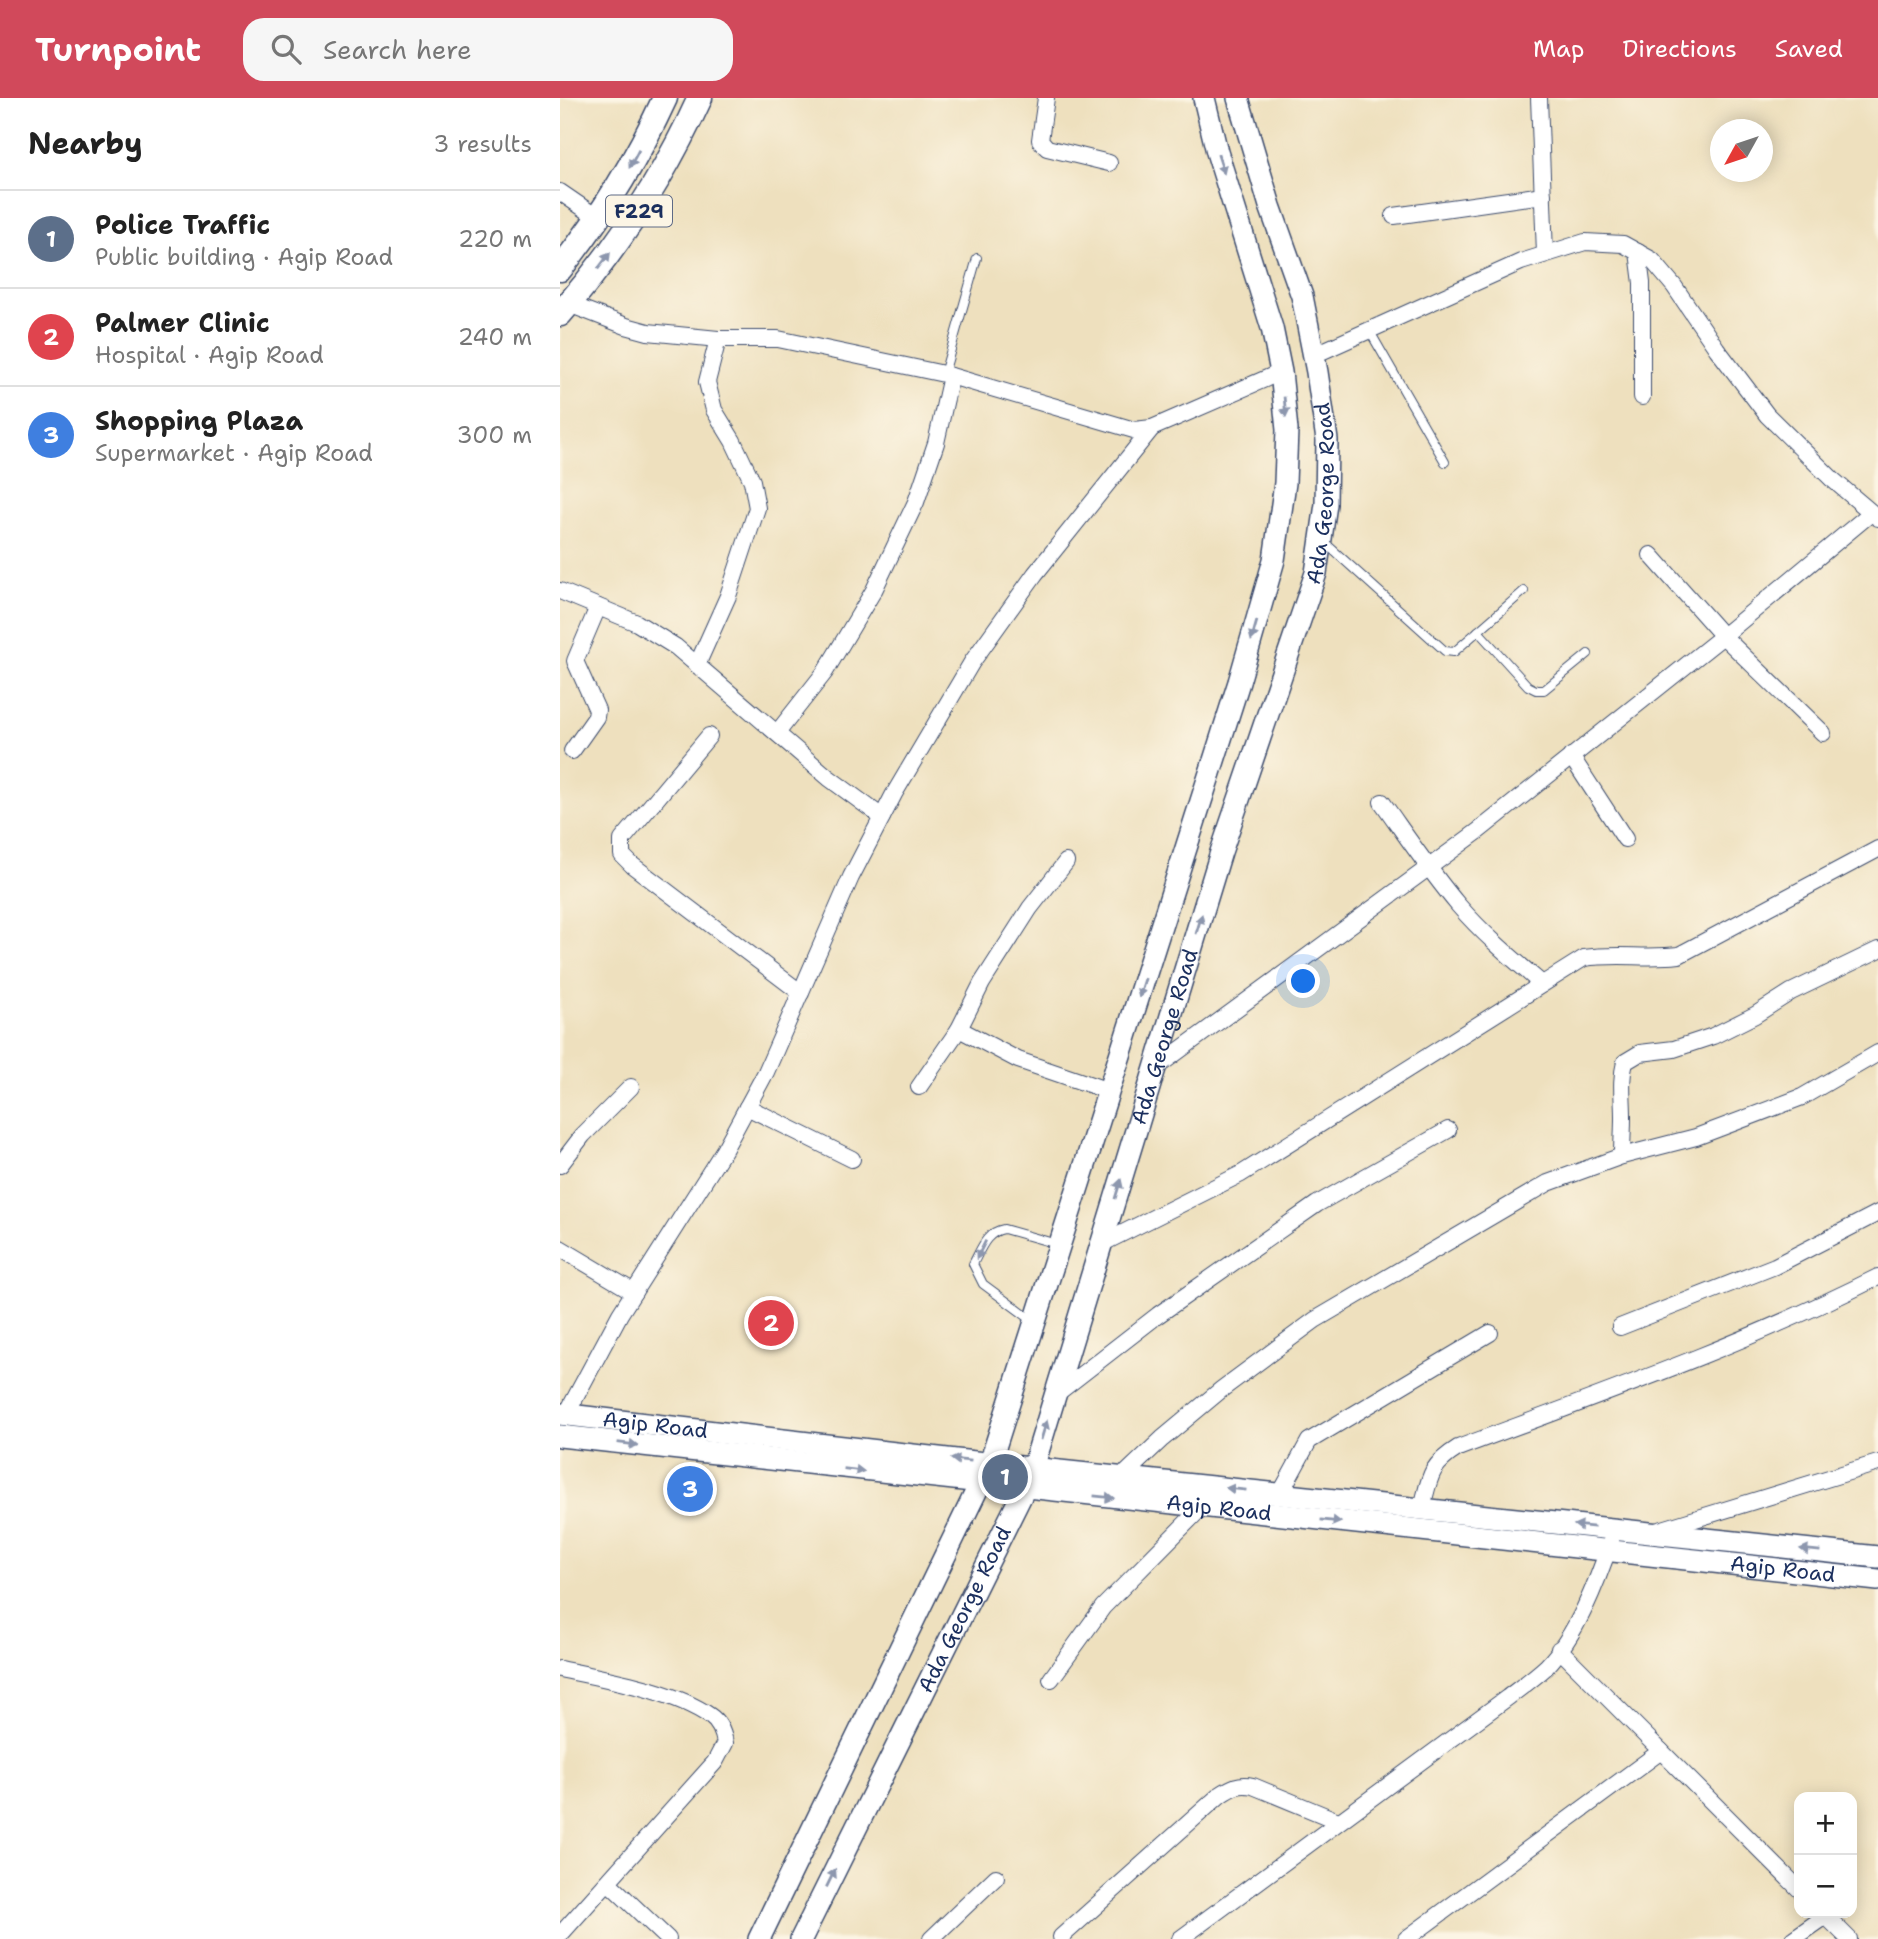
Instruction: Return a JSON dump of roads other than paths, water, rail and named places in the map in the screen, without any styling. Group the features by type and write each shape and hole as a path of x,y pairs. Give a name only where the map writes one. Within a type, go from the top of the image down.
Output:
{"main road":[{"name":"F229","path":"560,269 598,218 627,172 664,98"},
{"name":"F229","path":"564,309 621,237 652,191 680,143 700,98"},
{"name":"Ada George Road","path":"759,1939 990,1463 1239,682 1274,560 1285,483 1287,430 1282,372 1272,328 1217,152 1204,98"},
{"name":"Ada George Road","path":"801,1939 1033,1468 1221,852 1316,573 1326,504 1327,440 1314,355 1302,296 1270,206 1238,98"},
{"name":"Agip Road","path":"563,1415 1033,1468 1422,1508 1878,1580"},
{"name":"Agip Road","path":"560,1436 1202,1507 1612,1539 1651,1533 1878,1558"}],"street":[{"path":"1046,98 1040,140 1047,148 1109,163"},
{"path":"1539,98 1545,254"},
{"path":"560,192 598,218"},
{"path":"1394,216 1543,195"},
{"path":"1154,1069 1478,832 1875,515 1832,479 1767,415 1674,286 1652,260 1623,244 1585,242 1521,262 1314,355"},
{"path":"1638,252 1642,283 1642,397"},
{"path":"564,309 648,332 718,339 778,339 947,375 1134,430 1152,428 1282,372"},
{"path":"697,665 728,596 757,508 752,481 733,441 714,410 707,382 718,339"},
{"path":"777,733 825,672 874,590 916,502 936,443 947,375"},
{"path":"563,1415 634,1292 724,1150 766,1072 851,877 882,817 972,662 1035,574 1152,428"},
{"path":"1651,555 1723,636 1823,733"},
{"path":"560,591 637,624 676,647 830,778 882,817"},
{"path":"572,751 596,717 597,710 575,662 598,607"},
{"path":"709,736 622,840 622,855 801,993"},
{"path":"1571,756 1625,839"},
{"path":"1382,802 1428,868 1460,907 1492,941 1542,984"},
{"path":"1101,1244 1241,1174 1584,958 1606,955 1654,958 1679,955 1878,849"},
{"path":"919,1087 959,1029 982,983 1030,908 1066,862"},
{"path":"1622,1156 1621,1084 1625,1062 1640,1053 1674,1049 1713,1036 1755,1015 1791,992 1878,950"},
{"path":"959,1029 1018,1060 1109,1091"},
{"path":"1122,1477 1161,1439 1222,1389 1315,1320 1548,1183 1622,1156 1696,1137 1801,1097 1878,1053"},
{"path":"560,1165 583,1135 631,1087"},
{"path":"747,1107 852,1159"},
{"path":"1055,1395 1158,1315 1296,1218 1448,1130"},
{"path":"1620,1327 1775,1266 1878,1213"},
{"path":"560,1248 634,1292"},
{"path":"1422,1508 1432,1473 1441,1459 1458,1448 1667,1370 1836,1298 1878,1277"},
{"path":"1280,1494 1310,1441 1490,1333"},
{"path":"1651,1533 1878,1463"},
{"path":"1051,1679 1103,1606 1202,1507"},
{"path":"1180,1939 1507,1698 1546,1666 1593,1591 1612,1539"},
{"path":"1559,1649 1794,1884"},
{"path":"560,1669 624,1683 682,1701 711,1716 723,1730 726,1743 715,1762 609,1883 560,1934"},
{"path":"1406,1939 1661,1751"},
{"path":"1061,1937 1233,1786 1254,1786 1338,1821"},
{"path":"931,1939 996,1877"},
{"path":"609,1883 668,1939"},
{"path":"1793,1939 1819,1918"},
{"path":"1828,1918 1849,1939"}],"lane":[{"path":"947,375 977,258"},
{"path":"1369,330 1445,461"},
{"path":"1321,539 1445,651 1454,652 1524,592"},
{"path":"1478,631 1528,686 1536,690 1544,690 1588,654"},
{"path":"1035,1323 983,1284 973,1264 989,1234 1004,1228 1060,1245"}],"place":[{"name":"Palmer Clinic","path":"771,1323"},
{"name":"Police Traffic","path":"1005,1477"},
{"name":"Shopping Plaza","path":"690,1489"}]}
